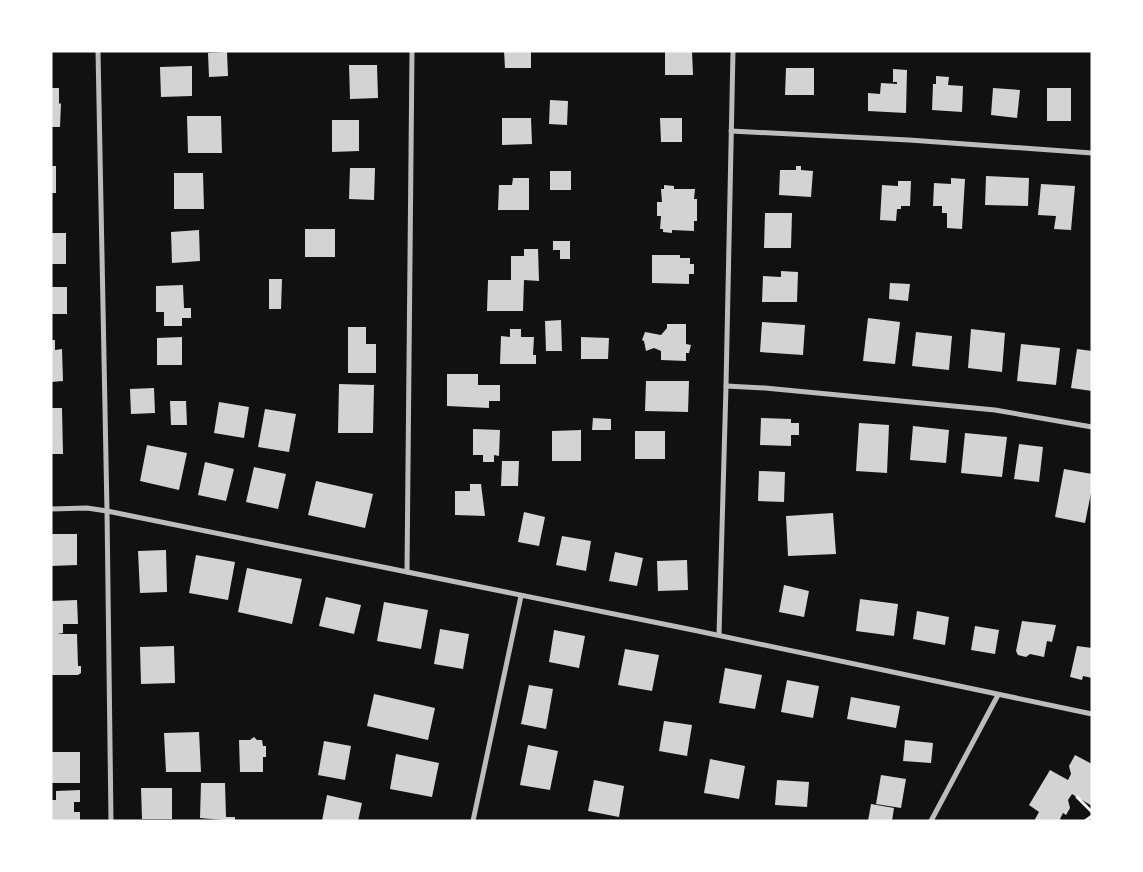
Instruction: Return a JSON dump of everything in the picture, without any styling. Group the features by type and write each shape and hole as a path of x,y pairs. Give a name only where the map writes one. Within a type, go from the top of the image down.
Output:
{"street":[{"path":"98,51 108,511 111,821"},
{"path":"407,572 412,51"},
{"path":"718,635 726,386 733,51"},
{"path":"731,131 909,140 1092,153"},
{"path":"726,386 985,409 1092,426"},
{"path":"51,509 87,508 108,511 718,635 1092,714"},
{"path":"474,821 521,596"},
{"path":"931,821 998,695"}],"path":[{"path":"1077,797 1092,812"},
{"path":"1085,821 1092,816"}],"building":[{"path":"504,51 531,51 531,68 505,68"},
{"path":"665,51 692,51 693,75 665,75"},
{"path":"227,52 228,76 209,77 208,53"},
{"path":"349,65 377,65 378,98 350,99"},
{"path":"192,66 192,96 161,97 160,67"},
{"path":"786,68 814,68 814,95 785,95"},
{"path":"893,69 907,70 906,113 868,111 868,93 880,94 881,83 897,84 897,82 893,82"},
{"path":"936,76 949,77 948,85 963,86 962,112 932,110 933,84 936,84"},
{"path":"51,88 59,88 59,104 61,103 60,127 51,127"},
{"path":"993,88 1020,90 1017,118 991,115"},
{"path":"1047,88 1071,88 1071,121 1047,121"},
{"path":"550,100 568,101 567,125 549,124"},
{"path":"187,116 221,116 222,153 188,153"},
{"path":"502,118 531,118 532,144 502,145"},
{"path":"660,118 682,118 682,142 661,142"},
{"path":"332,120 359,120 359,151 332,152"},
{"path":"51,166 56,166 56,193 51,193"},
{"path":"796,166 801,166 801,170 813,171 811,197 779,195 780,170 796,170"},
{"path":"350,168 375,168 374,200 349,199"},
{"path":"550,171 571,171 571,190 550,190"},
{"path":"174,173 203,173 204,209 174,209"},
{"path":"986,176 1029,178 1028,206 985,205"},
{"path":"513,178 529,178 529,210 498,210 499,185 512,185"},
{"path":"951,178 965,179 962,229 947,228 947,213 942,213 942,206 933,206 934,183 951,184"},
{"path":"898,181 911,181 910,206 901,206 901,209 897,209 896,221 880,220 882,185 898,186"},
{"path":"1041,184 1075,186 1071,230 1054,229 1056,216 1038,215"},
{"path":"664,185 674,186 674,189 695,189 694,199 697,199 697,221 694,221 694,231 672,230 672,233 663,232 663,229 660,229 661,216 657,216 657,202 662,202 661,189 664,189"},
{"path":"765,213 792,213 791,248 764,248"},
{"path":"305,229 335,229 335,257 305,257"},
{"path":"199,230 200,261 172,263 171,232"},
{"path":"51,233 66,233 66,264 51,264"},
{"path":"553,241 570,241 570,259 560,259 560,250 553,250"},
{"path":"524,249 538,249 539,281 524,280 523,311 487,311 488,280 511,280 511,256 524,256"},
{"path":"652,255 680,255 680,258 690,258 690,264 694,264 694,274 689,274 689,284 652,283"},
{"path":"781,271 798,272 797,302 762,302 763,276 781,277"},
{"path":"269,279 282,279 281,309 269,309"},
{"path":"890,283 910,284 908,301 889,299"},
{"path":"183,285 184,308 191,308 191,318 182,318 182,326 164,326 164,312 156,312 156,286"},
{"path":"51,287 67,287 67,314 51,314"},
{"path":"868,318 900,322 895,364 863,361"},
{"path":"561,320 562,351 546,351 545,321"},
{"path":"762,322 805,325 803,355 760,352"},
{"path":"667,324 686,324 686,344 691,345 689,353 686,353 686,361 661,360 661,351 654,348 646,351 644,341 642,340 645,332 661,335 667,328"},
{"path":"348,327 366,327 366,344 376,344 376,373 348,373"},
{"path":"510,329 521,329 521,337 534,337 533,355 536,355 536,364 500,364 501,336 510,337"},
{"path":"971,329 1005,333 1002,372 968,368"},
{"path":"916,332 952,336 949,370 912,366"},
{"path":"182,337 182,365 157,365 157,338"},
{"path":"581,337 609,338 608,359 581,359"},
{"path":"51,340 55,340 55,350 62,349 63,381 51,382"},
{"path":"1021,344 1060,348 1056,385 1017,381"},
{"path":"1077,349 1092,351 1092,391 1071,388"},
{"path":"447,374 478,374 478,385 500,385 500,401 489,401 489,408 447,406"},
{"path":"646,381 689,381 688,412 645,411"},
{"path":"339,384 374,385 373,433 338,433"},
{"path":"154,388 155,413 131,414 130,389"},
{"path":"170,401 186,401 187,425 171,425"},
{"path":"219,402 249,407 244,438 214,433"},
{"path":"51,408 62,408 63,454 51,454"},
{"path":"265,409 296,414 289,452 258,447"},
{"path":"593,418 611,419 611,430 592,430"},
{"path":"761,418 791,419 791,423 799,423 799,435 791,435 791,446 760,445"},
{"path":"859,423 889,425 887,473 856,471"},
{"path":"913,426 949,430 946,463 910,460"},
{"path":"473,429 500,430 499,456 494,455 494,462 483,462 483,455 473,455"},
{"path":"581,430 581,461 552,461 552,431"},
{"path":"635,431 665,431 665,459 635,459"},
{"path":"965,433 1007,437 1002,477 961,473"},
{"path":"1019,444 1043,447 1039,482 1014,479"},
{"path":"147,445 187,453 179,490 140,481"},
{"path":"502,461 519,461 518,486 501,486"},
{"path":"205,462 234,469 226,501 198,495"},
{"path":"254,467 286,474 278,509 246,502"},
{"path":"1064,469 1092,474 1092,488 1085,523 1055,517"},
{"path":"759,471 785,472 784,502 758,501"},
{"path":"316,481 373,494 365,528 308,515"},
{"path":"470,484 481,484 485,516 455,515 455,491 470,491"},
{"path":"524,512 545,517 539,546 518,542"},
{"path":"833,513 836,554 788,556 786,516"},
{"path":"51,534 77,534 77,565 51,566"},
{"path":"562,536 591,541 586,571 556,565"},
{"path":"166,550 167,592 140,593 138,551"},
{"path":"615,552 643,558 637,586 609,581"},
{"path":"196,555 235,562 228,600 189,593"},
{"path":"687,560 688,590 658,591 657,561"},
{"path":"247,568 302,579 292,624 238,612"},
{"path":"784,585 809,591 804,617 779,612"},
{"path":"326,597 361,605 354,634 319,626"},
{"path":"860,599 898,604 894,636 856,631"},
{"path":"77,600 78,624 63,624 63,633 57,634 77,634 78,666 81,666 81,673 78,675 51,675 51,601"},
{"path":"384,602 428,610 421,649 377,641"},
{"path":"917,611 949,617 945,645 913,639"},
{"path":"1022,621 1056,625 1052,642 1047,641 1044,657 1030,654 1026,657 1018,655 1016,651"},
{"path":"975,626 999,630 995,654 971,650"},
{"path":"440,629 469,634 463,669 434,664"},
{"path":"554,630 585,636 579,668 549,662"},
{"path":"174,646 175,683 141,684 140,647"},
{"path":"1077,646 1092,648 1092,678 1083,676 1082,680 1070,677"},
{"path":"625,649 659,655 652,691 618,685"},
{"path":"725,668 762,675 755,709 719,703"},
{"path":"787,680 819,686 813,718 781,712"},
{"path":"529,685 553,689 546,729 521,724"},
{"path":"374,694 435,708 428,740 367,726"},
{"path":"851,697 900,706 896,728 847,719"},
{"path":"664,721 692,725 687,756 659,751"},
{"path":"199,732 201,772 166,772 164,733"},
{"path":"254,737 257,740 262,740 263,746 266,746 266,757 263,757 263,772 240,772 239,740 250,740"},
{"path":"905,740 933,743 931,763 903,761"},
{"path":"324,741 351,746 345,780 318,775"},
{"path":"528,745 558,751 550,790 520,785"},
{"path":"51,752 80,752 80,783 51,783"},
{"path":"396,754 439,763 432,797 390,789"},
{"path":"1075,755 1092,764 1092,806 1072,794 1068,800 1070,808 1066,815 1063,813 1060,819 1063,821 1034,821 1039,812 1029,805 1050,770 1068,780 1071,774 1069,766"},
{"path":"710,759 745,766 739,799 704,793"},
{"path":"881,775 906,779 901,808 876,804"},
{"path":"594,780 624,786 619,817 588,811"},
{"path":"777,780 809,782 807,807 775,805"},
{"path":"201,783 225,783 226,817 235,817 235,821 200,818"},
{"path":"141,788 172,788 172,819 142,819"},
{"path":"80,790 80,802 74,802 74,812 80,812 80,821 51,821 51,800 56,800 56,791"},
{"path":"327,795 362,803 358,821 322,821"},
{"path":"871,804 894,808 892,821 868,821"}]}
